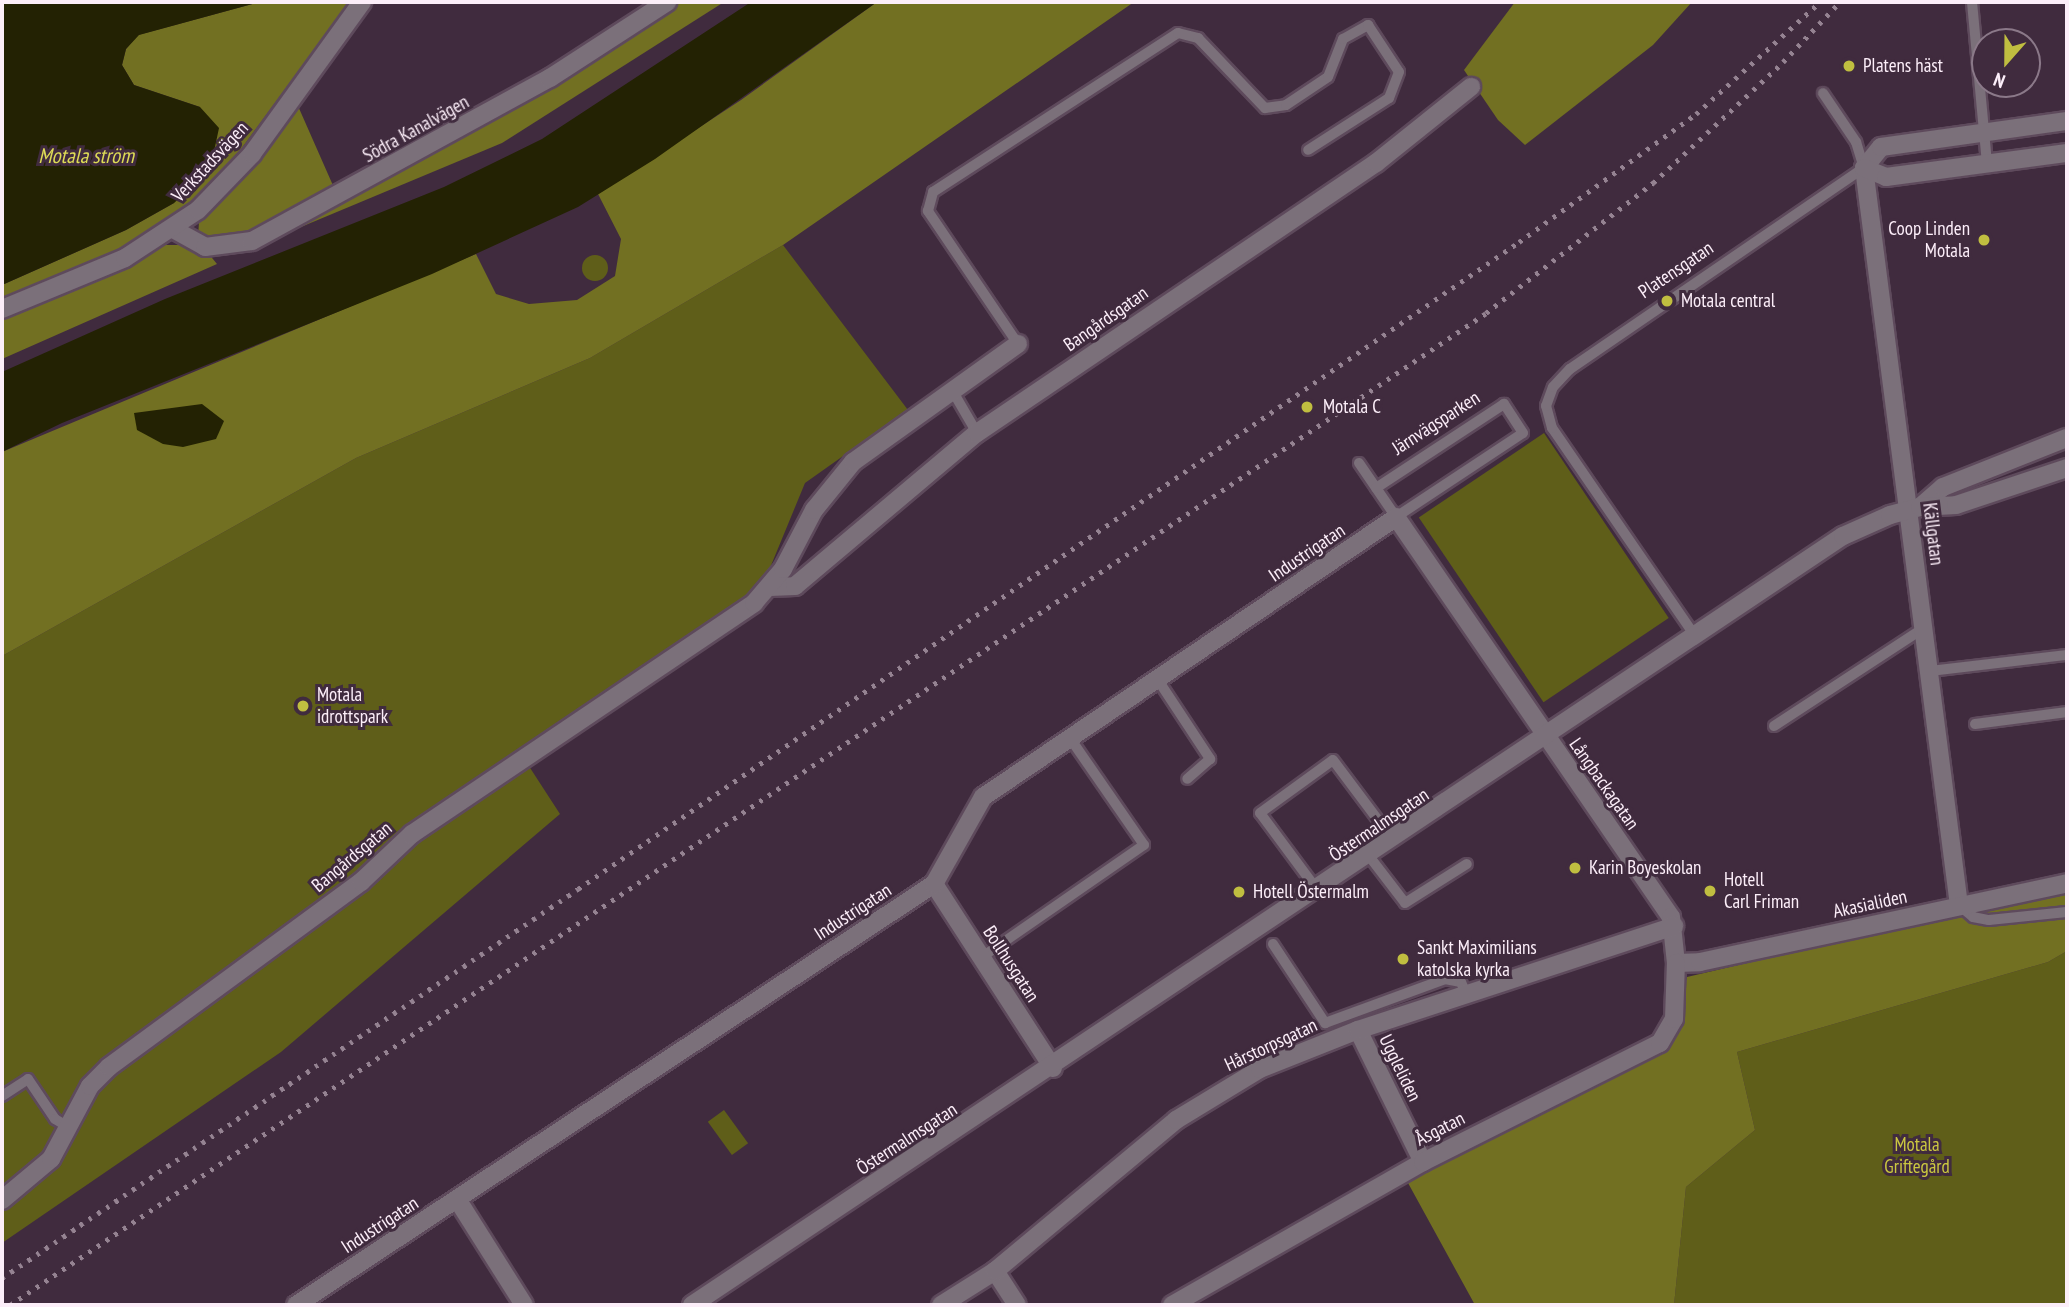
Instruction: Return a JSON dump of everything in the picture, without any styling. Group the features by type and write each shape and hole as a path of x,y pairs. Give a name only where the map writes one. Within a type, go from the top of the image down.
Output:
{"street":[{"name":"Verkstadsvägen","path":"2,309 125,258 173,229 252,154 362,2"},
{"name":"Södra Kanalvägen","path":"173,229 205,247 252,241 550,78 667,2"},
{"name":"Bangårdsgatan","path":"770,587 795,586 977,433 1376,163 1471,87"},
{"name":"Platensgatan","path":"1864,168 1881,148 2067,121"},
{"path":"1864,168 1886,177 2067,153"},
{"name":"Källgatan","path":"1864,168 1914,509 1924,628 1959,906"},
{"name":"Bangårdsgatan","path":"2,1199 40,1170 69,1128 90,1086 109,1067 361,882 412,834 737,615 770,587 834,481 891,432 1018,344"},
{"name":"Östermalmsgatan","path":"692,1305 1318,891 1693,633 1843,537 1914,509 1943,487 2067,438"},
{"name":"Östermalmsgatan","path":"1914,509 1956,505 2067,468"},
{"path":"1396,517 1545,737"},
{"name":"Industrigatan","path":"296,1305 934,884 983,797 1396,517"},
{"name":"Långbackagatan","path":"1545,737 1674,926"},
{"name":"Akasialiden","path":"1676,963 1700,962 2067,883"},
{"name":"Bollhusgatan","path":"934,884 1053,1068"},
{"path":"1674,926 1676,963"},
{"name":"Hårstorpsgatan","path":"941,1305 995,1271 1176,1120 1260,1069 1359,1030 1674,926"},
{"name":"Åsgatan","path":"1172,1305 1423,1162 1660,1043 1674,1019 1676,963"},
{"name":"Uggleliden","path":"1359,1030 1423,1162"},
{"path":"457,1199 524,1305"},
{"path":"995,1271 1017,1305"}],"lane":[{"path":"1972,2 1987,165"},
{"path":"1018,344 928,211 933,192 1178,33 1198,38 1265,108 1286,106 1328,77 1343,39 1368,25 1399,72 1389,98 1308,150"},
{"path":"1823,93 1856,142 1864,168"},
{"name":"Platensgatan","path":"1693,633 1552,428 1546,406 1553,387 1570,369 1864,168"},
{"path":"952,390 977,433"},
{"name":"Järnvägsparken","path":"1376,488 1504,404 1523,433 1396,517"},
{"path":"1359,463 1396,517"},
{"path":"1774,726 1924,628"},
{"path":"1930,671 2067,655"},
{"path":"1158,680 1210,759 1186,779"},
{"path":"1975,724 2067,712"},
{"path":"982,957 1144,845 1070,738"},
{"path":"1318,891 1261,813 1333,760 1393,840"},
{"path":"1369,856 1405,903 1467,864"},
{"path":"1959,906 1973,917 1989,920 2067,912"},
{"path":"1273,944 1325,1023 1445,979 1461,982 1466,994"},
{"path":"2,1096 28,1079 55,1119 69,1128"}],"green space":[{"name":"Motala idrottspark","path":"783,245 908,410 805,483 751,614 523,757 560,814 281,1052 2,1243 2,656 356,458 590,358"},
{"path":"595,255 604,259 608,268 604,277 595,281 586,277 582,268 586,259"},
{"path":"1544,433 1669,618 1544,702 1419,517"},
{"name":"Motala Griftegård","path":"2067,951 2067,1305 1674,1305 1686,1187 1755,1130 1737,1052 2048,962"},
{"path":"724,1110 748,1143 732,1155 708,1122"}],"shaded area":[{"path":"260,2 349,2 236,156 188,207 126,246 2,299 2,285 126,230 174,203 200,107 134,85 122,65 126,49 138,35"},
{"path":"672,2 724,2 502,143 277,237"},
{"path":"877,2 1134,2 783,245 590,358 356,458 2,656 2,452 476,254 496,294 529,304 577,300 615,276 621,239 598,194 741,100"},
{"path":"1515,2 1692,2 1653,45 1525,145 1498,120 1464,70"},
{"path":"298,106 335,190 255,236 208,243 198,237 199,222 258,159"},
{"path":"164,245 186,245 208,253 217,264 2,359 2,319 116,271"},
{"path":"2067,888 2067,951 2048,962 1737,1052 1755,1130 1686,1187 1674,1305 1475,1305 1402,1172 1578,1087 1674,1024 1687,977"}],"water":[{"name":"Motala ström","path":"2,2 260,2 139,35 126,49 122,65 134,85 200,107 219,128 212,161 195,184 174,203 126,230 2,285"},
{"path":"751,2 877,2 655,159 578,207 432,274 62,423 2,452 2,372 165,299 444,187 542,139"},
{"path":"202,404 224,421 216,439 183,447 163,444 137,430 134,413"}],"railway":[{"path":"2,1278 578,889 1519,242 1696,114 1820,2"},
{"path":"10,1305 1486,313 1653,183 1783,62 1840,2"}],"place":[{"name":"Platens häst","path":"1849,66"},
{"name":"Coop Linden Motala","path":"1984,240"},
{"name":"Motala central","path":"1667,301"},
{"name":"Motala C","path":"1307,407"},
{"name":"Motala idrottspark","path":"303,706"},
{"name":"Karin Boyeskolan","path":"1575,868"},
{"name":"Hotell Carl Friman","path":"1710,891"},
{"name":"Hotell Östermalm","path":"1239,892"},
{"name":"Sankt Maximilians katolska kyrka","path":"1403,959"}]}
